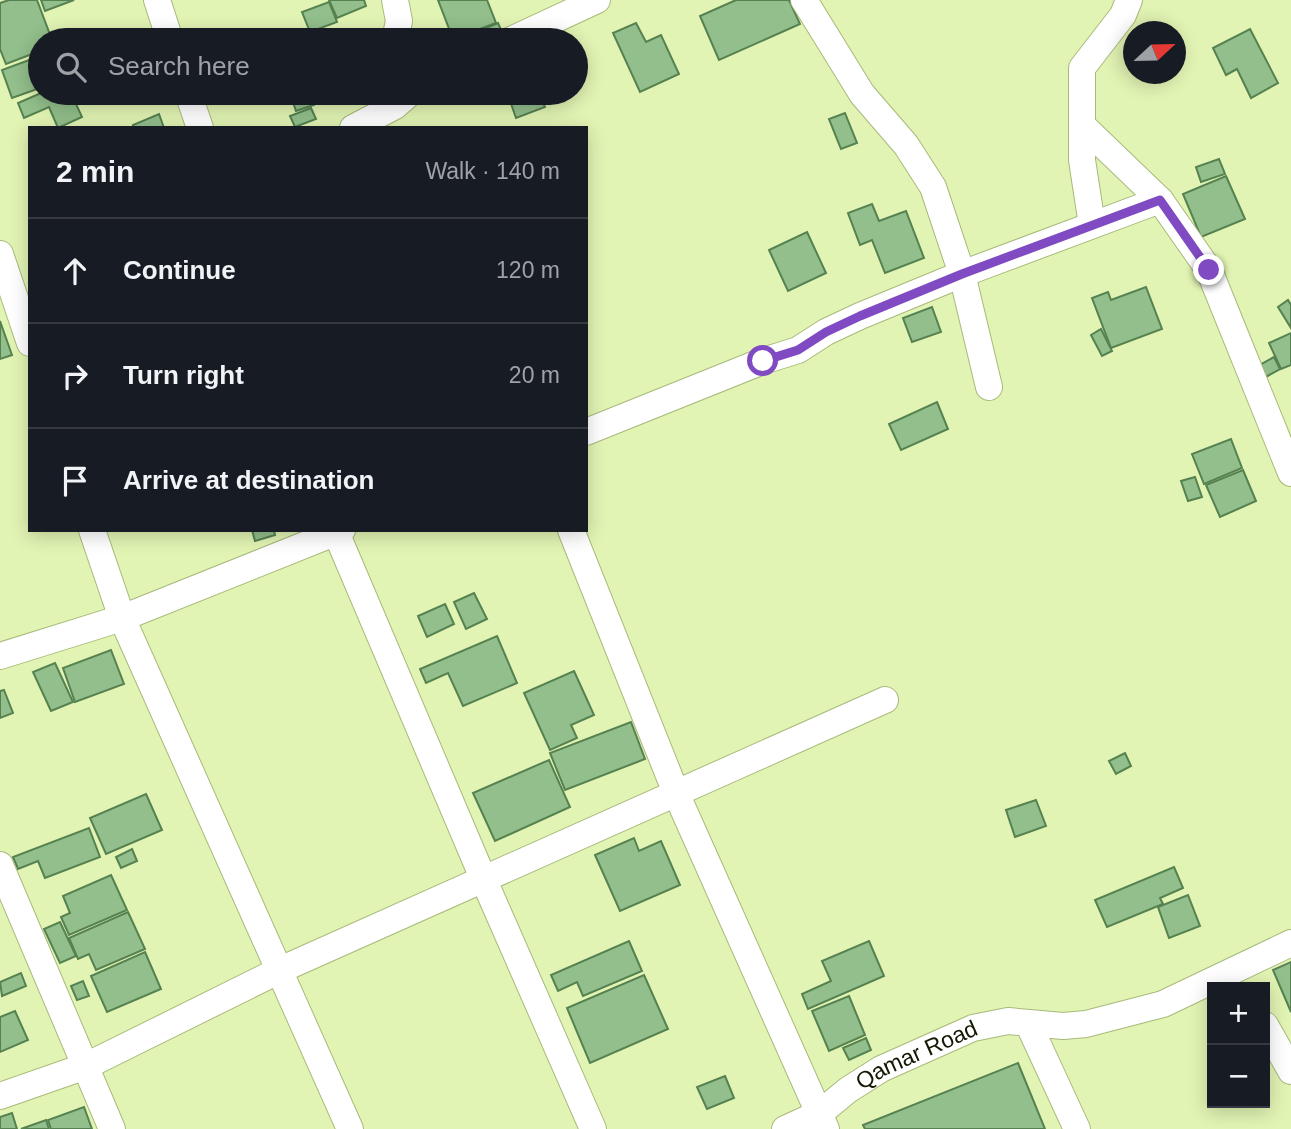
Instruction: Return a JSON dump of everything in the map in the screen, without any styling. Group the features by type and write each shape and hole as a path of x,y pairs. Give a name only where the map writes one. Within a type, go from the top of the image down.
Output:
{"street":[{"path":"157,0 166,28"},
{"path":"395,0 398,28"},
{"path":"537,28 597,0"},
{"path":"804,0 862,94 906,145 933,187 962,274 989,387"},
{"path":"1091,225 1082,160 1082,68 1123,15 1129,0"},
{"path":"192,105 199,126"},
{"path":"357,126 401,105"},
{"path":"1082,125 1160,200 1209,270 1291,473"},
{"path":"588,431 763,361 798,350 826,332 860,316 962,274 1160,200"},
{"path":"9,268 28,336"},
{"path":"93,532 122,618 351,1129"},
{"path":"0,656 122,618 336,532"},
{"path":"338,532 482,878 593,1129"},
{"path":"572,532 676,793 823,1121"},
{"path":"0,1096 86,1066 280,970 885,700"},
{"path":"0,866 112,1129"},
{"name":"Qamar Road","path":"785,1129 823,1121 848,1090 881,1069 973,1028 1008,1021 1063,1026 1086,1024 1163,1004 1239,979 1291,943"},
{"path":"1028,1023 1077,1129"},
{"path":"1270,1034 1291,1070"}],"building":[{"path":"9,0 37,0 48,28 28,28 28,56 6,64 0,49 0,3"},
{"path":"41,0 74,0 45,11"},
{"path":"329,0 364,0 366,6 337,18"},
{"path":"438,0 487,0 496,23 483,28 449,28"},
{"path":"736,0 789,0 800,24 719,60 700,16"},
{"path":"329,2 337,22 321,28 308,28 302,12"},
{"path":"498,23 500,28 486,28"},
{"path":"636,23 646,42 661,35 679,74 640,92 613,33"},
{"path":"1250,29 1278,83 1251,98 1237,69 1226,75 1213,48"},
{"path":"28,60 28,92 12,98 2,70"},
{"path":"28,99 28,105 76,105 82,117 57,126 49,107 24,118 18,103"},
{"path":"294,105 314,105 296,111"},
{"path":"511,105 545,107 516,118"},
{"path":"311,108 316,119 295,126 290,116"},
{"path":"845,113 857,143 841,149 829,119"},
{"path":"159,114 163,126 133,126"},
{"path":"1219,159 1225,174 1201,182 1196,167"},
{"path":"1226,176 1245,219 1201,237 1183,194"},
{"path":"872,204 879,221 906,211 924,258 885,273 872,240 860,245 848,213"},
{"path":"807,232 826,273 788,291 769,250"},
{"path":"1146,287 1162,329 1111,348 1092,298 1108,292 1111,300"},
{"path":"1288,300 1291,305 1291,328 1278,307"},
{"path":"932,307 941,332 912,342 903,318"},
{"path":"0,321 12,355 0,359"},
{"path":"1101,329 1112,351 1102,356 1091,335"},
{"path":"1291,333 1291,365 1281,369 1269,343"},
{"path":"1274,357 1280,369 1255,383 1249,371"},
{"path":"937,402 948,429 901,450 889,424"},
{"path":"1231,439 1242,468 1204,484 1192,454"},
{"path":"1243,470 1256,501 1220,517 1206,485"},
{"path":"1195,477 1202,497 1188,501 1181,481"},
{"path":"253,532 274,532 275,535 255,541"},
{"path":"474,593 487,619 466,629 454,602"},
{"path":"445,604 454,624 427,637 418,616"},
{"path":"497,636 517,683 463,706 448,673 426,683 420,669"},
{"path":"111,650 124,684 75,702 63,668"},
{"path":"55,663 73,702 51,711 33,672"},
{"path":"574,671 594,715 571,725 577,738 550,750 524,693"},
{"path":"4,690 13,713 0,718 0,691"},
{"path":"631,722 645,759 565,790 550,753"},
{"path":"1125,753 1131,766 1116,774 1109,761"},
{"path":"549,760 570,807 495,841 473,793"},
{"path":"146,794 162,830 106,854 90,818"},
{"path":"1036,800 1046,826 1015,837 1006,810"},
{"path":"89,828 100,857 45,878 38,861 18,869 13,857"},
{"path":"634,838 639,851 661,841 680,885 620,911 595,855"},
{"path":"132,849 137,861 121,868 116,857"},
{"path":"1174,867 1183,888 1160,898 1163,904 1107,927 1095,900"},
{"path":"111,875 127,910 69,935 61,917 70,913 63,896"},
{"path":"1188,895 1200,926 1169,938 1158,907"},
{"path":"128,912 145,949 96,970 89,954 78,959 69,938"},
{"path":"60,922 76,956 60,963 44,929"},
{"path":"629,941 642,971 583,996 577,982 558,991 551,975"},
{"path":"869,941 884,976 808,1009 802,994 831,981 822,961"},
{"path":"145,952 161,989 107,1012 91,976"},
{"path":"1291,962 1291,1012 1273,970"},
{"path":"21,973 26,986 2,996 0,982"},
{"path":"644,975 668,1029 590,1063 567,1008"},
{"path":"83,981 89,996 77,1000 71,986"},
{"path":"849,996 865,1035 829,1051 812,1011"},
{"path":"15,1011 28,1040 0,1052 0,1017"},
{"path":"866,1038 871,1050 849,1060 843,1048"},
{"path":"1018,1063 1045,1129 865,1129 863,1125"},
{"path":"725,1076 734,1098 707,1109 697,1087"},
{"path":"84,1107 92,1129 51,1129 48,1120"},
{"path":"12,1113 17,1129 0,1129 0,1117"},
{"path":"46,1120 49,1129 21,1129"}],"route":[{"path":"763,361 798,350 826,332 860,316 962,274 1160,200 1209,270"}]}
